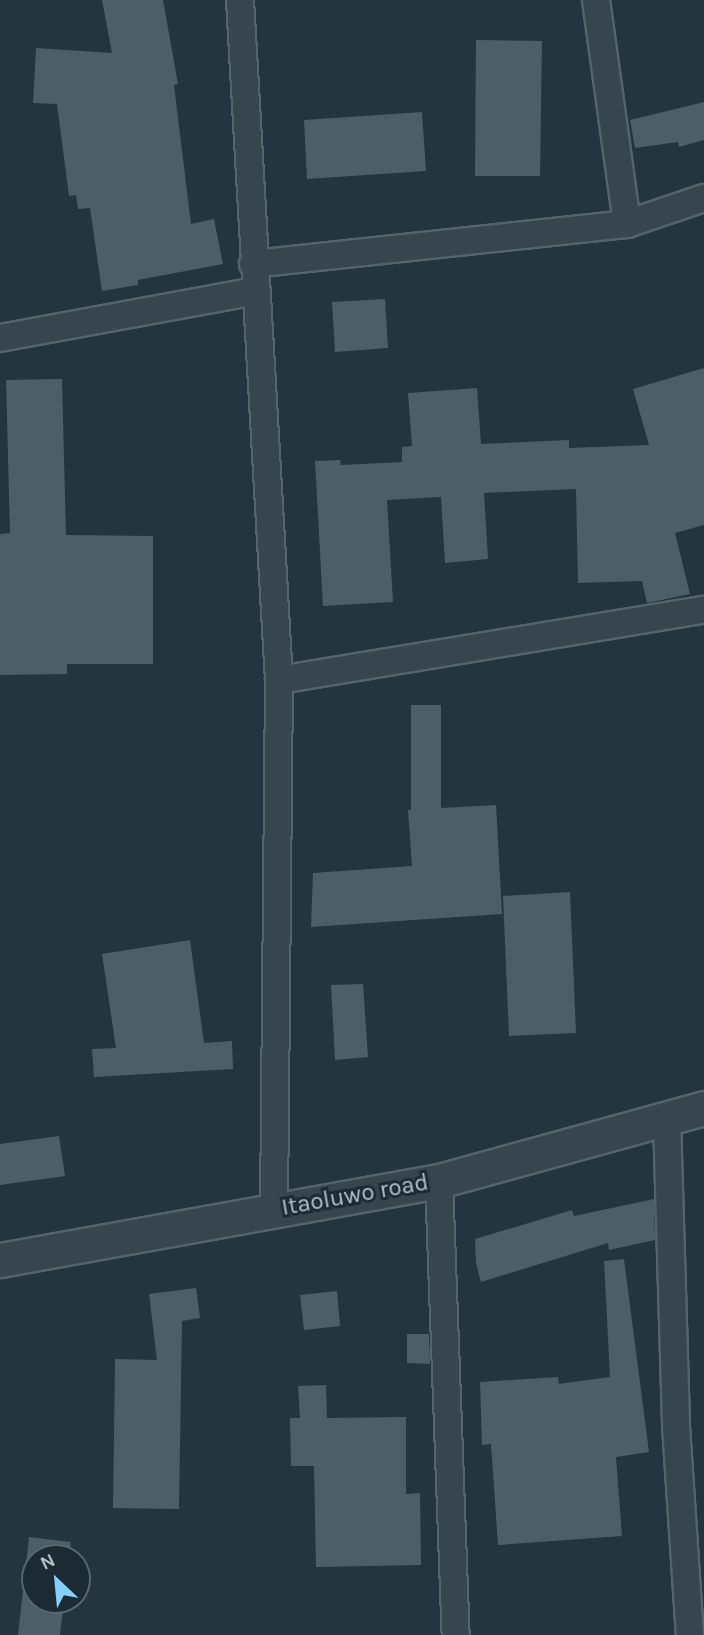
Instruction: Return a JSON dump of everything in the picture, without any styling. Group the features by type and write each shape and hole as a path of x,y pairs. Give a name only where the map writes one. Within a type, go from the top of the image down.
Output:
{"street":[{"path":"240,0 253,264 279,680 274,1209"},
{"path":"596,0 627,224"},
{"path":"253,264 627,224 704,198"},
{"path":"0,338 255,291"},
{"path":"279,680 704,610"},
{"name":"Itaoluwo road","path":"0,1260 439,1181 704,1108"},
{"path":"667,1120 676,1426 695,1620"},
{"path":"439,1181 456,1635"}],"building":[{"path":"102,0 163,0 178,84 174,85 191,224 214,219 223,264 138,280 138,285 102,291 90,208 78,209 76,195 69,196 57,104 33,103 36,48 112,53"},
{"path":"476,40 542,41 540,176 475,176"},
{"path":"704,102 704,140 679,147 678,142 635,148 630,120"},
{"path":"422,112 426,171 307,179 304,120"},
{"path":"385,299 388,348 335,352 332,302"},
{"path":"704,368 704,525 675,533 690,594 647,603 642,581 578,583 576,489 484,493 488,559 445,563 441,497 387,500 393,602 323,606 315,461 340,460 341,465 402,462 402,447 412,446 408,393 477,388 481,444 569,440 569,448 649,445 633,389"},
{"path":"62,379 66,535 153,536 153,664 67,664 67,674 0,675 0,534 10,533 6,380"},
{"path":"411,705 441,705 441,808 496,805 502,914 311,927 313,873 412,866 408,810 411,810"},
{"path":"570,892 576,1033 509,1036 503,896"},
{"path":"190,940 204,1043 232,1041 233,1069 94,1077 92,1049 116,1048 102,954"},
{"path":"363,984 368,1057 335,1060 331,985"},
{"path":"59,1136 65,1176 0,1185 0,1144"},
{"path":"654,1199 655,1240 609,1250 608,1243 481,1282 476,1263 475,1239 572,1210 574,1216"},
{"path":"624,1259 649,1452 616,1457 622,1536 498,1545 491,1444 482,1445 480,1382 558,1377 559,1384 610,1377 604,1261"},
{"path":"196,1288 200,1318 182,1321 179,1509 113,1508 115,1359 157,1360 149,1294"},
{"path":"337,1291 340,1326 304,1330 300,1295"},
{"path":"407,1334 429,1334 430,1364 407,1363"},
{"path":"326,1385 327,1418 406,1417 406,1494 420,1493 421,1565 316,1567 314,1466 291,1466 290,1418 300,1418 298,1386"},
{"path":"29,1537 71,1542 71,1544 28,1544"},
{"path":"21,1608 21,1614 62,1614 60,1635 18,1635"}]}
